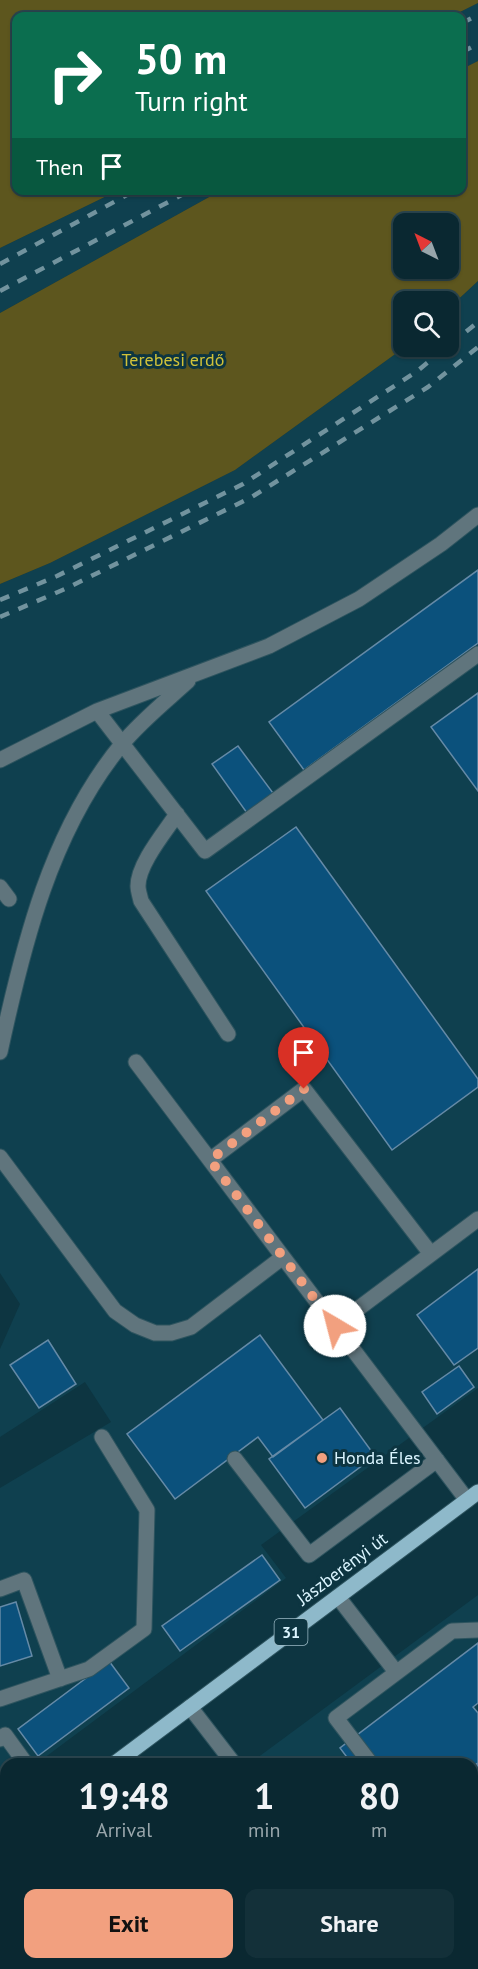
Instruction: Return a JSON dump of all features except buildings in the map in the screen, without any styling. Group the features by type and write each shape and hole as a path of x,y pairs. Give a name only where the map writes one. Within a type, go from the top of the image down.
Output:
{"main road":[{"name":"Jászberényi út","path":"122,1758 473,1496"}],"lane":[{"path":"0,760 97,711 269,646 359,599 441,544 478,515"},
{"path":"97,711 205,851 478,654"},
{"path":"0,1052 30,928 74,816 122,743 196,674"},
{"path":"177,814 148,857 139,877 139,894 141,901 228,1034"},
{"path":"136,1062 437,1460 473,1496"},
{"path":"210,1160 304,1089 431,1254"},
{"path":"0,1157 115,1311 135,1325 155,1333 171,1333 191,1327 283,1257"},
{"path":"335,1326 478,1219"},
{"path":"0,1699 89,1669 144,1629 147,1510 102,1437"},
{"path":"235,1459 309,1555 437,1460"},
{"path":"0,1589 24,1580 60,1679"},
{"path":"338,1597 396,1672"},
{"path":"366,1758 336,1718 452,1631 478,1630"},
{"path":"190,1707 229,1758"},
{"path":"2,1734 21,1758"}],"shaded area":[{"path":"478,3 478,61 466,67 466,12 460,12"},
{"path":"109,195 213,195 0,313 0,248"},
{"path":"478,281 478,1388 261,1545 286,1578 44,1758 0,1758 0,1488 111,1422 85,1382 0,1437 0,1349 20,1304 0,1273 0,584 50,563 235,470 393,356 459,357 459,299"},
{"path":"478,1595 478,1758 257,1758"}],"green space":[{"path":"0,0 478,0 478,3 460,12 12,12 12,195 109,195 0,248"},
{"name":"Terebesi erdő","path":"478,61 478,281 459,299 459,291 393,291 393,356 235,470 50,563 0,584 0,313 213,195 466,195 466,67"}],"railway":[{"path":"466,21 478,15"},
{"path":"466,50 478,44"},
{"path":"0,264 127,195"},
{"path":"0,291 182,195"},
{"path":"0,600 57,576 243,484 416,372 478,322"},
{"path":"0,617 65,589 250,498 428,387 478,347"}],"place":[{"name":"Honda Éles","path":"322,1458"}],"route":[{"path":"304,1089 210,1160 335,1326"}]}
